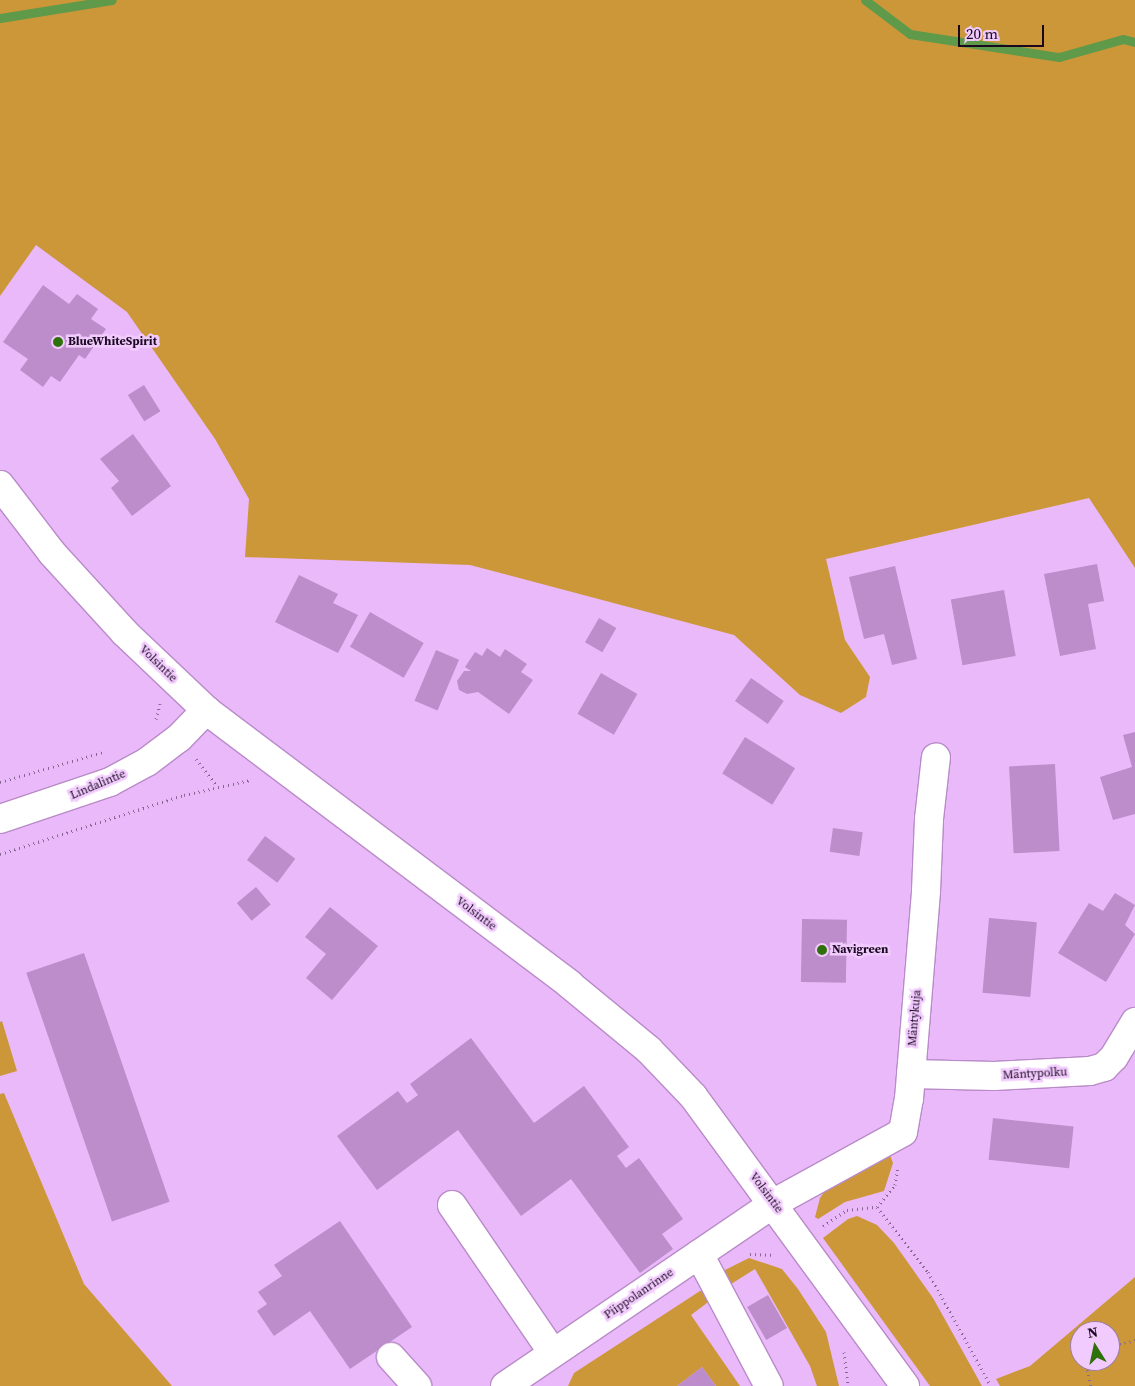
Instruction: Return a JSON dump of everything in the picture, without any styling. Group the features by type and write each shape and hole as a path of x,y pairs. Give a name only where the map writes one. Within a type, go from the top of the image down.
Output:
{"street":[{"name":"Volsintie","path":"0,486 52,553 105,611 206,710 569,984 649,1050 693,1096 774,1203 905,1386"},
{"name":"Lindalintie","path":"0,819 110,782 147,762 180,738 206,710"},
{"name":"Mäntykuja","path":"774,1203 903,1132 911,1074 929,818 936,757"},
{"name":"Mäntypolku","path":"911,1074 994,1076 1090,1071 1104,1067 1114,1057 1135,1022"},
{"name":"Piippolanrinne","path":"505,1386 553,1353 705,1266 774,1203"},
{"path":"452,1204 553,1353"},
{"path":"705,1266 769,1386"},
{"path":"391,1357 417,1386"}],"path":[{"path":"152,725 158,715"},
{"path":"0,782 105,751"},
{"path":"0,854 217,786 250,780 260,782"},
{"path":"705,1266 744,1254 783,1255 847,1210 877,1207 928,1272 991,1386"},
{"path":"1120,1344 1135,1340"},
{"path":"842,1342 848,1386"},
{"path":"848,1349 853,1357"},
{"path":"1087,1371 1090,1386"}],"shaded area":[{"path":"0,0 1135,0 1135,568 1089,498 826,559 845,640 870,677 866,697 841,713 800,695 734,635 470,565 245,557 249,499 215,439 127,312 36,245 0,296"},
{"path":"2,1021 17,1071 0,1076 0,1022"},
{"path":"4,1093 84,1284 172,1386 0,1386 0,1094"},
{"path":"890,1155 893,1163 884,1191 845,1202 818,1219 815,1217 820,1198 827,1188"},
{"path":"857,1216 877,1225 894,1243 933,1298 982,1386 930,1386 823,1238 848,1219"},
{"path":"749,1258 782,1269 798,1289 826,1332 839,1386 817,1386 810,1366 755,1269 728,1286 723,1271"},
{"path":"1135,1277 1135,1386 1000,1386 996,1379 1030,1366 1070,1332 1070,1371 1120,1371 1120,1321 1083,1321"},
{"path":"700,1291 706,1291 711,1300 691,1315 740,1386 716,1386 702,1367 677,1386 568,1386 574,1373"}],"building":[{"path":"43,285 69,304 77,294 98,309 91,319 106,329 85,359 79,355 60,382 51,376 43,387 20,370 28,359 3,342"},
{"path":"144,385 160,411 144,421 128,395"},
{"path":"133,434 171,486 132,516 111,488 119,481 100,459"},
{"path":"1097,564 1104,601 1088,604 1096,649 1060,656 1044,574"},
{"path":"895,566 917,659 892,665 884,634 864,639 849,577"},
{"path":"299,575 338,594 333,603 358,615 338,653 275,622"},
{"path":"1004,590 1016,656 962,665 951,599"},
{"path":"370,612 424,643 404,678 350,647"},
{"path":"599,618 616,628 602,652 585,642"},
{"path":"487,648 500,657 505,649 527,664 521,672 533,680 509,714 478,692 467,694 459,690 457,681 464,671 471,671 465,667 475,652 482,656"},
{"path":"436,650 459,660 438,710 415,701"},
{"path":"601,673 637,694 614,735 578,714"},
{"path":"751,678 784,701 768,724 735,701"},
{"path":"1135,732 1135,814 1113,820 1100,777 1132,767 1123,735"},
{"path":"745,737 795,768 772,805 722,773"},
{"path":"1055,764 1060,851 1014,853 1009,766"},
{"path":"833,828 863,832 859,856 830,852"},
{"path":"265,836 295,859 277,883 247,860"},
{"path":"256,887 271,905 252,921 237,903"},
{"path":"1115,893 1135,905 1125,925 1135,934 1106,982 1058,953 1089,903 1103,911"},
{"path":"330,907 378,946 332,1000 306,978 326,954 305,937"},
{"path":"989,918 1037,922 1030,997 982,993"},
{"path":"802,919 847,920 846,983 801,982"},
{"path":"84,953 170,1202 112,1222 26,973"},
{"path":"471,1038 534,1123 584,1086 629,1147 617,1156 626,1168 639,1158 683,1219 662,1234 673,1249 640,1273 571,1179 521,1216 458,1130 377,1190 337,1136 398,1091 407,1103 418,1095 410,1084"},
{"path":"993,1118 1074,1126 1069,1168 989,1160"},
{"path":"340,1221 412,1327 350,1369 310,1311 274,1336 257,1311 267,1304 258,1292 282,1276 274,1265"},
{"path":"768,1295 787,1328 766,1340 747,1307"},
{"path":"702,1367 716,1386 677,1386"}],"waterway":[{"path":"0,18 112,0"},
{"path":"865,0 910,34 1059,57 1123,39 1135,42"}],"place":[{"name":"BlueWhiteSpirit","path":"58,342"},
{"name":"Navigreen","path":"822,950"}]}
